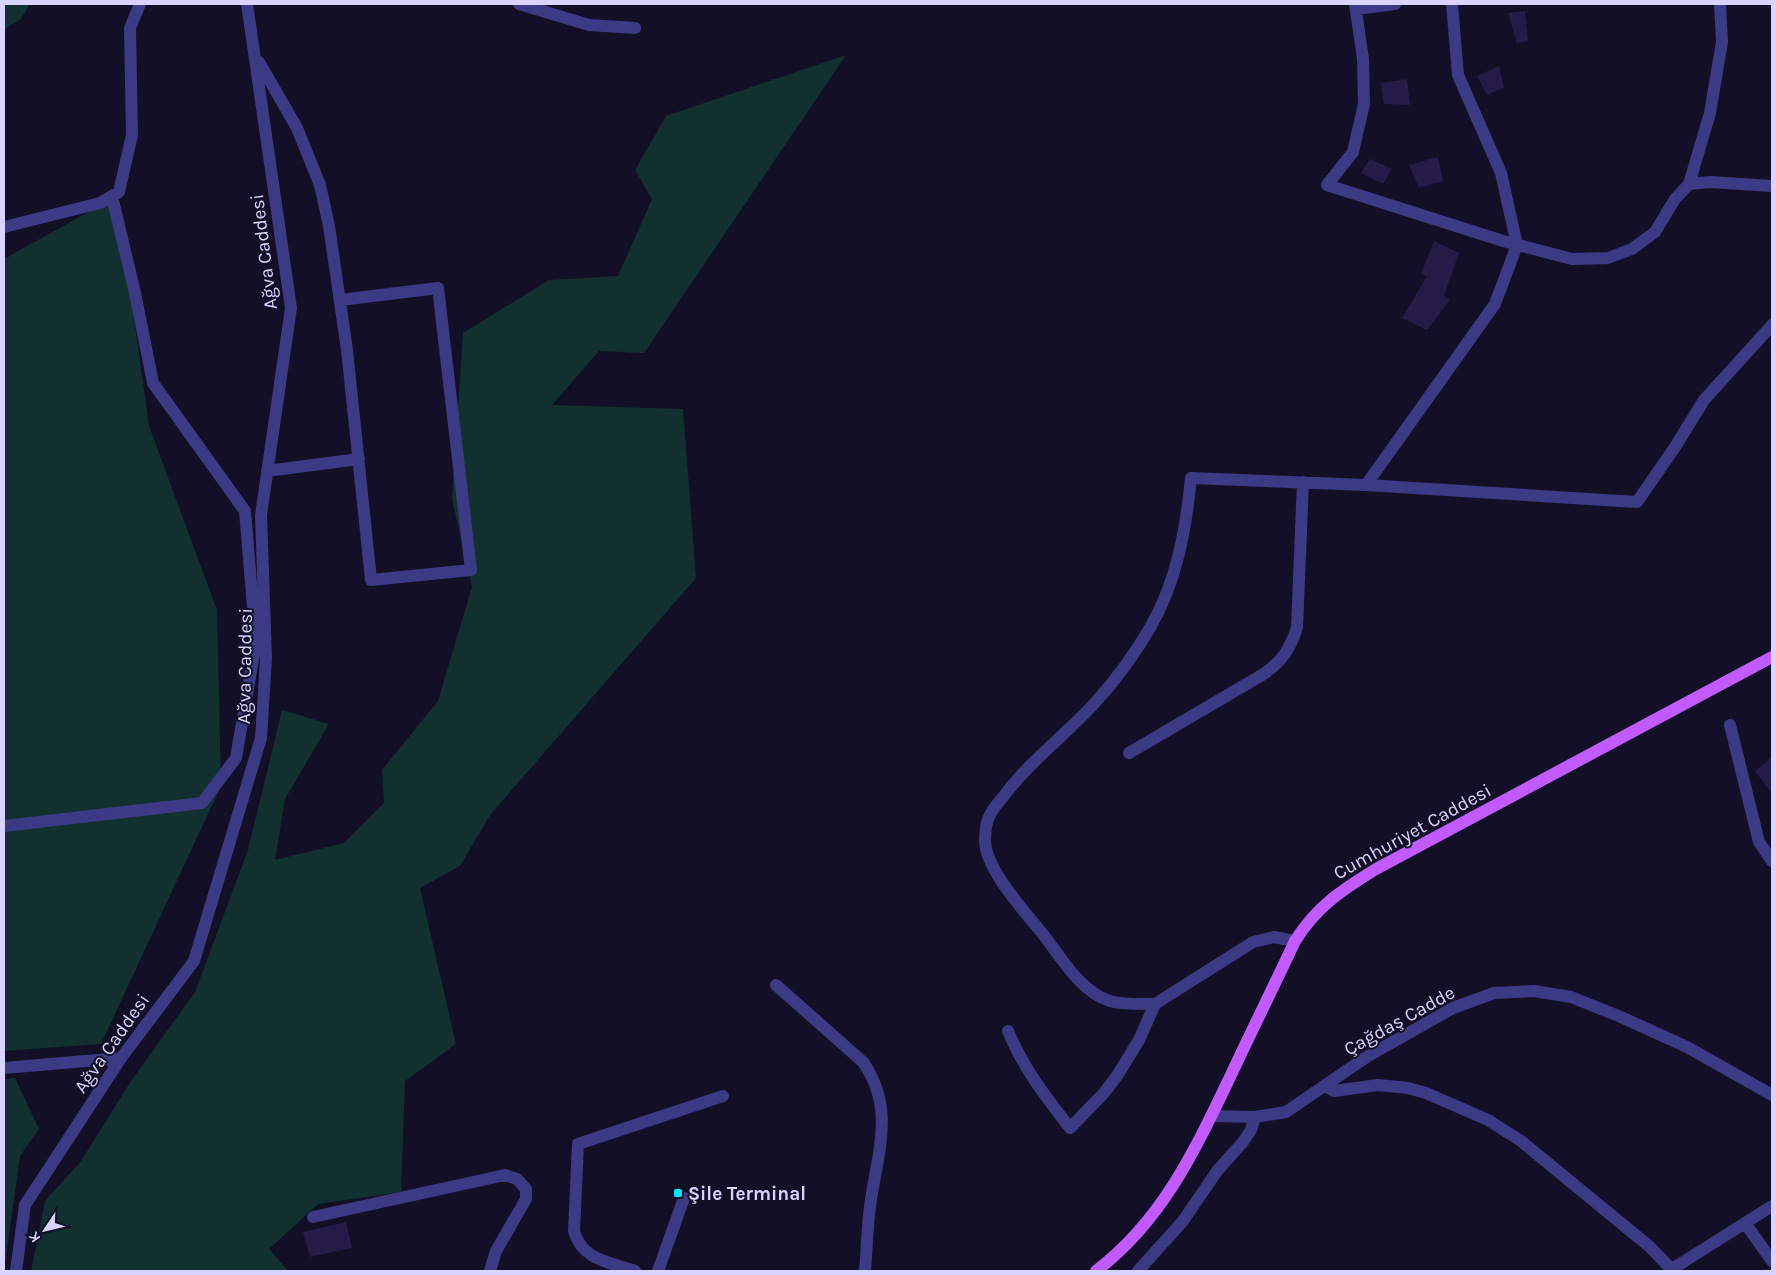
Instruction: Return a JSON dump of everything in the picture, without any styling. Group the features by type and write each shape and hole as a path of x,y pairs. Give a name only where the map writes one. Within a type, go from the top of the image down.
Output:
{"main road":[{"name":"Cumhuriyet Caddesi","path":"1096,1271 1114,1258 1158,1210 1195,1149 1295,941 1305,925 1324,904 1376,869 1772,657"}],"street":[{"path":"4,227 100,203 119,192 132,135 130,28 140,4"},
{"name":"Ağva Caddesi","path":"16,1271 25,1205 121,1058 194,961 261,738 266,658 261,515 292,308 247,4"},
{"path":"519,4 588,25 635,28"},
{"path":"1395,4 1356,6 1363,59 1364,104 1353,152 1327,185 1517,245 1572,259 1608,258 1632,249 1655,232 1675,199 1689,184 1710,113 1722,42 1720,4"},
{"path":"1366,485 1495,304 1517,245 1502,173 1458,75 1452,4"},
{"path":"255,56 297,128 320,185 330,226 371,580 471,570 438,288 340,300"},
{"path":"1689,184 1710,182 1772,186"},
{"path":"4,826 202,803 236,758 256,642 245,511 153,383 135,293 112,196"},
{"path":"1155,1004 1109,1001 1087,988 1066,964 996,873 986,852 985,841 990,814 1015,781 1074,724 1111,684 1152,625 1161,605 1184,534 1190,478 1366,485 1637,502 1676,447 1704,400 1772,325"},
{"path":"267,470 358,459"},
{"path":"1130,753 1262,675 1271,669 1286,653 1295,636 1297,626 1303,482"},
{"path":"1730,725 1759,842 1772,862"},
{"path":"1008,1031 1014,1047 1030,1075 1070,1128 1104,1094 1117,1076 1139,1040 1155,1004 1253,942 1274,937 1295,941"},
{"path":"776,985 858,1057 871,1073 880,1098 882,1124 870,1208 865,1271"},
{"name":"Çağdaş Cadde","path":"1211,1116 1255,1117 1286,1112 1368,1056 1453,1008 1494,993 1534,991 1571,998 1621,1017 1687,1047 1772,1095"},
{"path":"4,1068 121,1058"},
{"path":"1325,1086 1334,1091 1378,1085 1408,1088 1426,1093 1488,1120 1521,1141 1650,1247 1673,1270 1772,1206"},
{"path":"635,1271 592,1257 580,1247 576,1239 574,1231 578,1144 723,1096"},
{"path":"1138,1271 1183,1221 1217,1172 1243,1142 1251,1130 1255,1117"},
{"path":"313,1217 505,1175 516,1179 526,1189 526,1199 496,1251 490,1271"},
{"path":"658,1271 684,1198"},
{"path":"1745,1223 1772,1261"}],"green space":[{"path":"4,4 30,4 20,20 4,29"},
{"path":"846,55 644,353 599,351 552,405 683,409 696,578 490,815 460,866 420,888 456,1044 405,1081 401,1192 318,1204 269,1249 288,1271 31,1271 45,1201 81,1161 131,1081 195,992 248,850 282,710 329,724 285,799 275,860 344,843 384,803 382,770 438,701 472,587 452,499 463,333 549,280 618,276 652,199 635,170 666,116"},
{"path":"117,196 149,426 217,610 221,786 101,1044 4,1051 4,259"},
{"path":"15,1078 39,1129 20,1156 4,1271 4,1079"}],"building":[{"path":"1525,11 1528,41 1517,43 1508,13"},
{"path":"1499,66 1504,87 1487,95 1477,76"},
{"path":"1407,79 1410,105 1384,104 1381,83"},
{"path":"1438,157 1443,181 1419,188 1409,165"},
{"path":"1370,159 1392,169 1383,184 1361,173"},
{"path":"1434,241 1459,253 1444,296 1450,300 1427,330 1402,318 1427,276 1421,274"},
{"path":"1772,757 1772,794 1755,771"},
{"path":"346,1222 352,1248 310,1257 303,1232"}],"place":[{"name":"Şile Terminal","path":"678,1193"}]}
